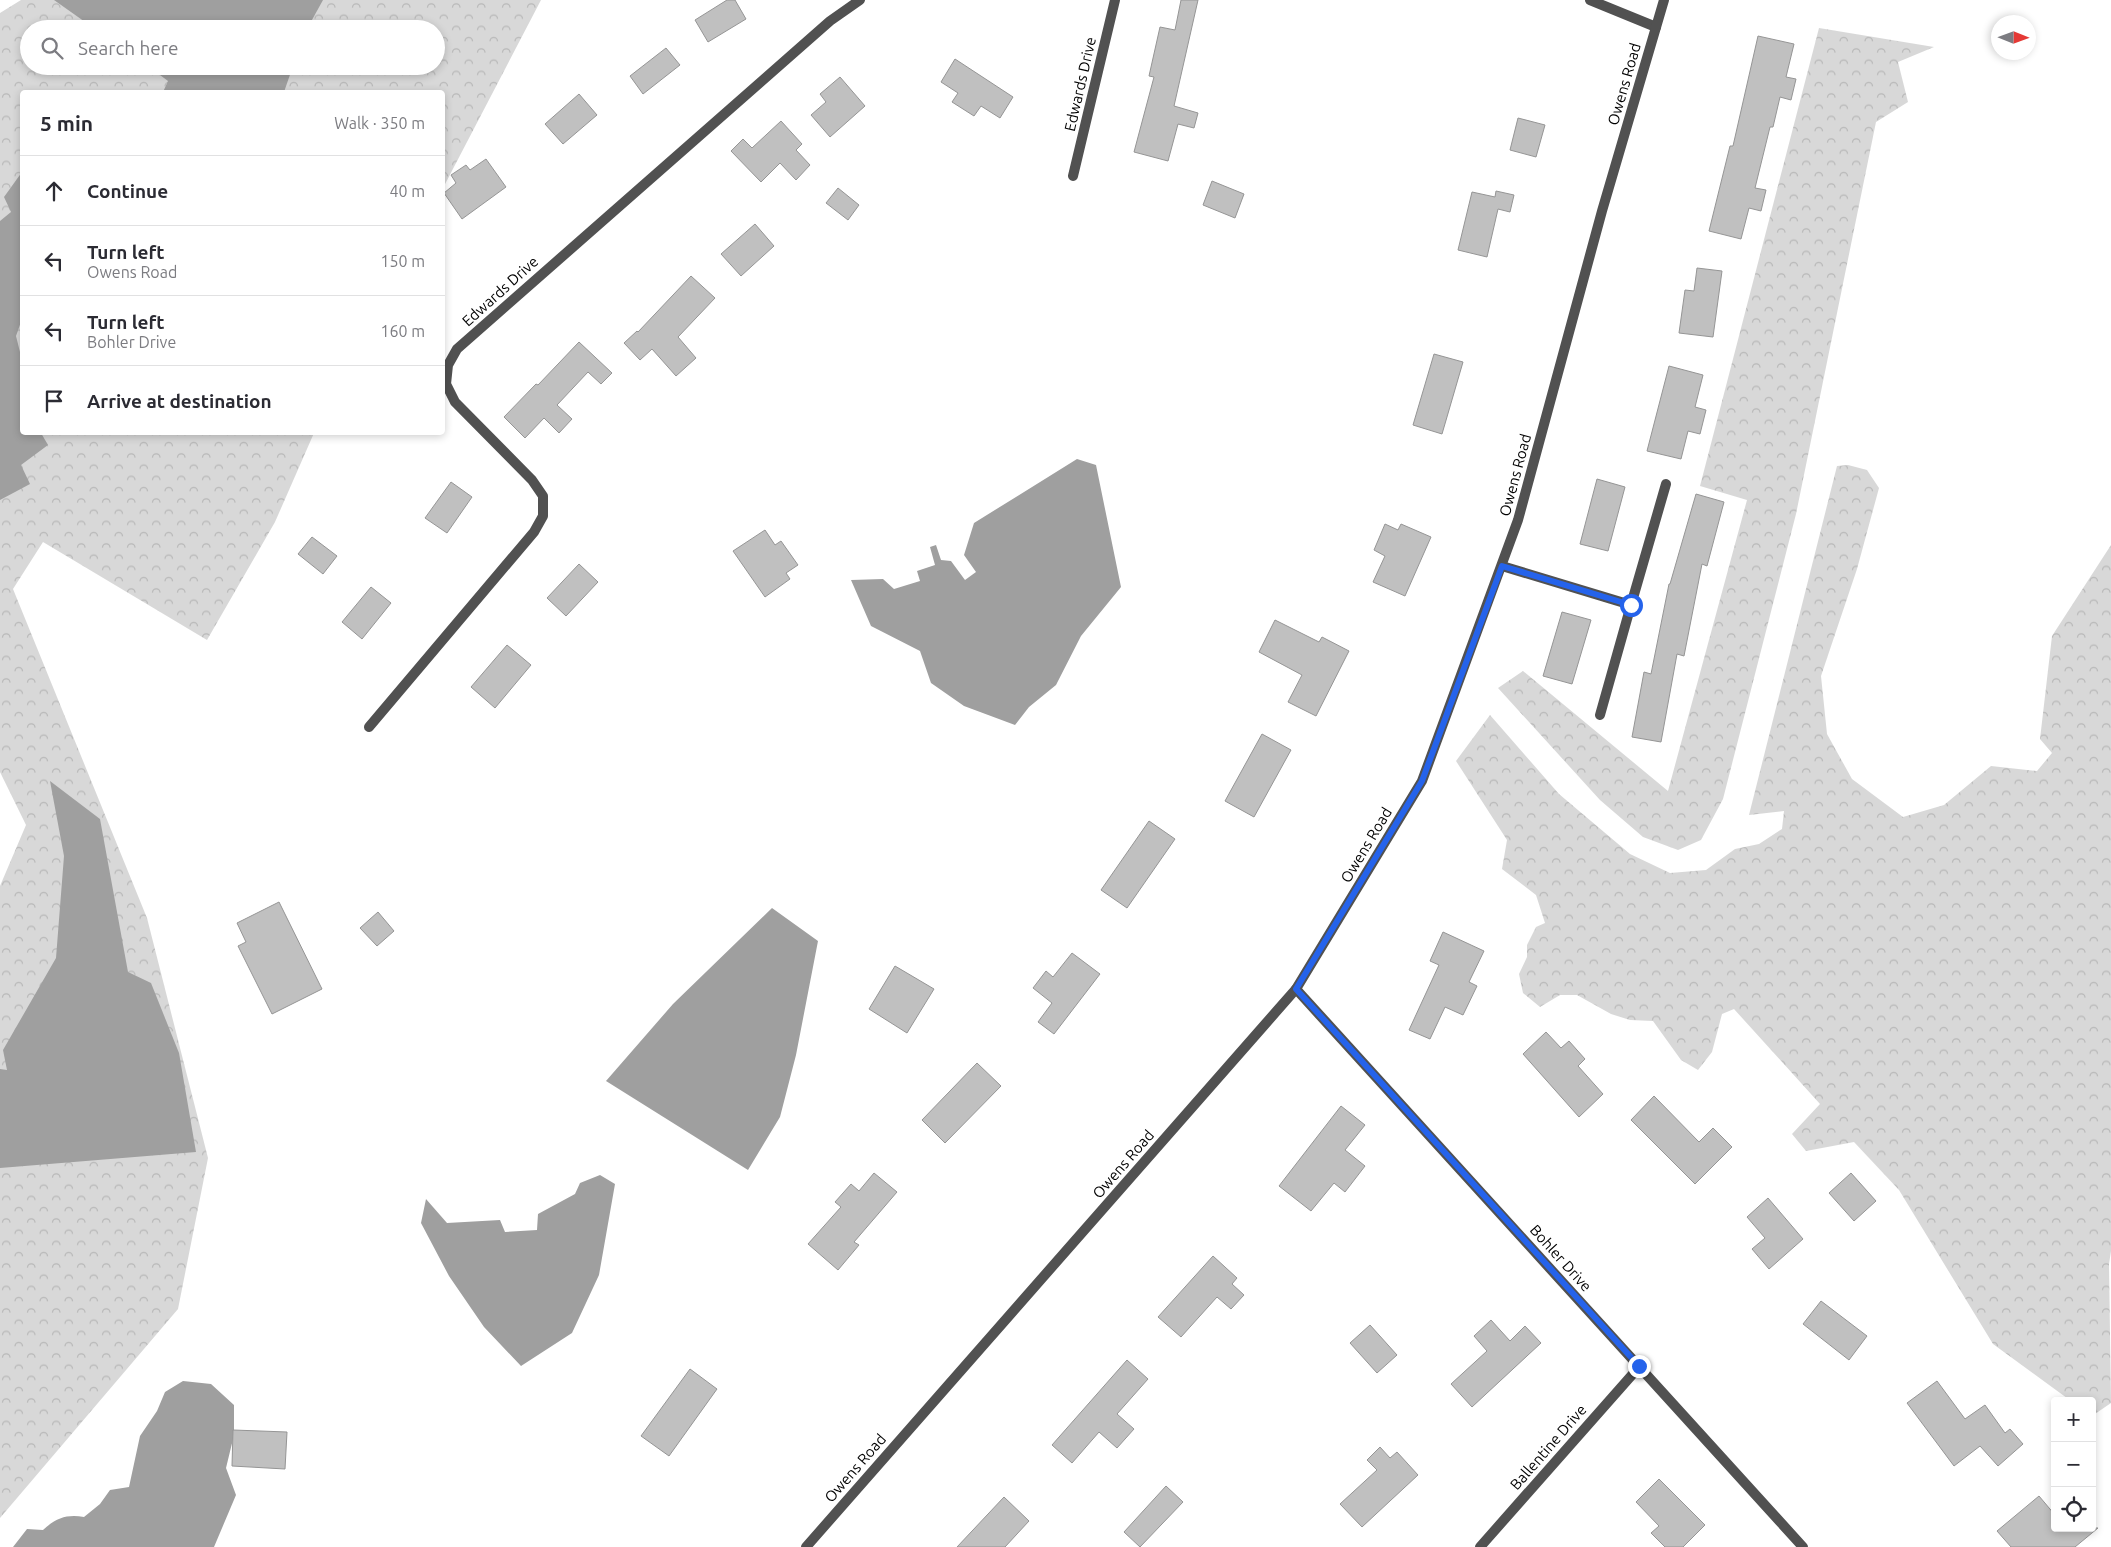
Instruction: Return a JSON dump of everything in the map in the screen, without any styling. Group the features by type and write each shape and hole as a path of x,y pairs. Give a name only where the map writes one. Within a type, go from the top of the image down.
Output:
{"street":[{"name":"Edwards Drive","path":"369,727 534,532 543,516 543,496 532,480 455,402 446,384 448,365 457,349 830,21 860,0"},
{"name":"Edwards Drive","path":"1073,176 1116,0"},
{"path":"1590,0 1656,27"},
{"name":"Owens Road","path":"806,1547 1296,989 1422,781 1518,520 1599,220 1664,0"},
{"path":"1600,715 1666,484"},
{"path":"1502,566 1631,605"},
{"name":"Bohler Drive","path":"1296,989 1803,1547"},
{"name":"Ballentine Drive","path":"1480,1547 1639,1366"}],"green space":[{"path":"21,0 541,0 445,184 445,90 20,90 20,435 313,435 275,522 207,640 43,542 13,589 147,918 208,1158 178,1309 0,1518 0,886 26,825 0,772 0,13"},
{"path":"1819,28 1934,47 1898,62 1908,102 1876,122 1796,514 1723,799 1701,840 1678,850 1643,837 1600,800 1498,688 1523,671 1668,791 1747,500 1700,486"},
{"path":"1848,465 1867,470 1879,488 1857,569 1821,676 1827,734 1852,779 1903,817 1944,805 1991,766 2037,771 2052,753 2040,739 2052,636 2111,545 2111,1251 2109,1264 2111,1403 2096,1413 2096,1397 2066,1397 1993,1344 1899,1190 1854,1142 1806,1151 1792,1134 1820,1104 1734,1009 1722,1014 1712,1052 1698,1070 1681,1060 1653,1021 1630,1020 1611,1014 1577,995 1560,995 1540,1007 1523,993 1519,974 1527,957 1527,945 1536,927 1545,923 1536,895 1502,869 1507,840 1456,761 1490,715 1559,794 1630,854 1670,873 1706,870 1735,849 1759,844 1782,829 1784,811 1749,815 1837,466"}],"shaded area":[{"path":"54,0 323,0 312,20 82,20"},
{"path":"160,75 290,75 285,90 164,90 168,81"},
{"path":"20,175 20,325 16,336 20,352 20,435 42,435 48,445 21,465 30,484 0,500 0,221 11,212 4,197"},
{"path":"1077,459 1096,465 1121,587 1081,636 1056,685 1029,707 1015,725 964,706 931,683 920,651 871,626 851,580 883,579 894,589 920,581 917,571 935,565 930,547 936,545 941,560 951,561 965,580 976,572 964,555 974,523"},
{"path":"50,781 100,819 128,972 151,983 179,1053 196,1152 0,1168 0,1069 7,1070 3,1050 56,958 64,856"},
{"path":"772,908 818,941 796,1055 780,1117 748,1170 606,1081 673,1004"},
{"path":"600,1175 615,1184 599,1275 572,1333 521,1366 484,1327 449,1276 421,1223 426,1199 447,1223 500,1220 505,1232 537,1230 538,1214 575,1194 580,1183"},
{"path":"183,1381 211,1384 234,1405 234,1435 226,1468 236,1495 214,1547 13,1547 27,1529 43,1530 52,1522 62,1518 72,1516 84,1517 100,1504 110,1490 129,1487 140,1436 157,1411 165,1392"}],"building":[{"path":"727,0 735,0 746,19 708,42 695,20"},
{"path":"1181,0 1198,0 1174,106 1198,113 1194,128 1178,124 1168,161 1134,152 1154,77 1149,76 1160,27 1175,30"},
{"path":"1758,36 1794,44 1786,77 1796,79 1791,100 1780,97 1773,127 1770,127 1755,188 1766,190 1761,211 1749,208 1741,239 1709,231 1730,146 1733,146"},
{"path":"666,48 680,65 643,94 630,76"},
{"path":"955,59 1013,97 1000,118 981,106 974,116 952,102 958,93 941,82"},
{"path":"840,77 865,106 830,137 811,115 826,102 820,94"},
{"path":"579,94 597,115 563,144 545,124"},
{"path":"1518,118 1545,125 1536,157 1510,150"},
{"path":"781,121 802,144 796,150 810,165 796,180 780,163 761,182 731,151 743,139 752,148"},
{"path":"486,159 506,187 462,219 445,192 456,183 451,175 466,165 470,170"},
{"path":"1212,181 1244,194 1235,218 1203,205"},
{"path":"838,188 859,205 848,220 826,203"},
{"path":"1496,191 1514,195 1510,212 1498,209 1487,257 1458,250 1472,192 1495,197"},
{"path":"755,224 774,246 741,276 721,254"},
{"path":"1697,268 1722,271 1713,337 1679,333 1685,290 1694,291"},
{"path":"691,276 715,298 678,337 696,358 676,376 652,349 640,360 624,343 638,332"},
{"path":"579,342 612,373 601,384 588,372 557,405 572,419 559,433 544,418 525,438 504,417"},
{"path":"1434,354 1463,362 1442,434 1413,425"},
{"path":"1669,366 1703,375 1695,407 1706,410 1700,434 1688,431 1681,459 1647,451"},
{"path":"1597,479 1625,487 1608,551 1580,544"},
{"path":"451,482 472,497 447,533 425,518"},
{"path":"1696,494 1724,502 1707,566 1702,564 1684,656 1677,654 1661,742 1632,737 1644,672 1651,674 1669,584"},
{"path":"1385,524 1398,530 1401,524 1431,537 1405,596 1373,582 1385,556 1374,550"},
{"path":"765,530 775,545 781,541 798,565 786,573 790,579 765,597 733,551"},
{"path":"312,537 337,556 323,574 298,554"},
{"path":"579,564 598,582 566,616 547,598"},
{"path":"371,587 391,603 362,639 342,622"},
{"path":"1562,612 1591,620 1572,684 1543,676"},
{"path":"1275,620 1319,642 1322,637 1349,651 1316,716 1288,702 1302,675 1259,652"},
{"path":"507,645 531,665 495,708 471,687"},
{"path":"1262,734 1291,750 1254,817 1225,801"},
{"path":"1149,821 1175,839 1127,908 1101,890"},
{"path":"279,902 322,989 272,1014 238,946 246,942 237,923"},
{"path":"378,912 394,931 377,946 360,928"},
{"path":"1443,932 1484,951 1469,982 1477,986 1463,1015 1445,1007 1430,1039 1409,1030 1439,965 1430,961"},
{"path":"1072,953 1100,974 1054,1034 1038,1022 1052,1003 1033,988 1046,971 1053,977"},
{"path":"895,966 934,989 907,1033 869,1009"},
{"path":"1546,1032 1561,1048 1569,1041 1585,1059 1578,1066 1603,1094 1579,1117 1523,1054"},
{"path":"977,1063 1001,1086 945,1143 922,1120"},
{"path":"1654,1096 1699,1142 1713,1128 1732,1147 1695,1184 1631,1120"},
{"path":"1341,1106 1365,1125 1345,1150 1365,1166 1345,1192 1334,1183 1311,1211 1279,1186"},
{"path":"874,1173 897,1192 854,1242 859,1245 838,1270 808,1244 841,1207 835,1202 851,1184 859,1191"},
{"path":"1851,1173 1876,1201 1854,1221 1829,1193"},
{"path":"1768,1198 1803,1239 1769,1269 1752,1249 1765,1238 1747,1217"},
{"path":"1213,1256 1237,1278 1232,1284 1244,1295 1231,1309 1217,1297 1181,1337 1158,1317"},
{"path":"1821,1301 1867,1336 1849,1360 1803,1324"},
{"path":"1491,1320 1510,1341 1525,1326 1541,1343 1472,1407 1451,1384 1487,1351 1474,1336"},
{"path":"1370,1325 1397,1355 1377,1373 1350,1343"},
{"path":"1127,1360 1148,1379 1117,1414 1134,1429 1117,1448 1099,1432 1072,1463 1052,1445"},
{"path":"690,1369 717,1389 669,1456 641,1436"},
{"path":"1937,1381 1965,1419 1985,1405 2005,1433 2010,1429 2023,1444 1998,1466 1980,1446 1954,1466 1907,1403"},
{"path":"233,1430 287,1432 285,1469 232,1466"},
{"path":"1380,1447 1390,1458 1397,1452 1418,1475 1362,1527 1340,1504 1377,1470 1367,1460"},
{"path":"1659,1479 1705,1525 1683,1547 1665,1547 1651,1533 1659,1526 1636,1502"},
{"path":"1166,1486 1183,1502 1140,1547 1124,1532"},
{"path":"2039,1496 2051,1510 2051,1532 2093,1532 2075,1547 2011,1547 1997,1531"},
{"path":"1004,1497 1029,1521 1005,1547 957,1547"}],"route":[{"path":"1631,605 1502,566 1422,781 1296,989 1639,1366"}]}
